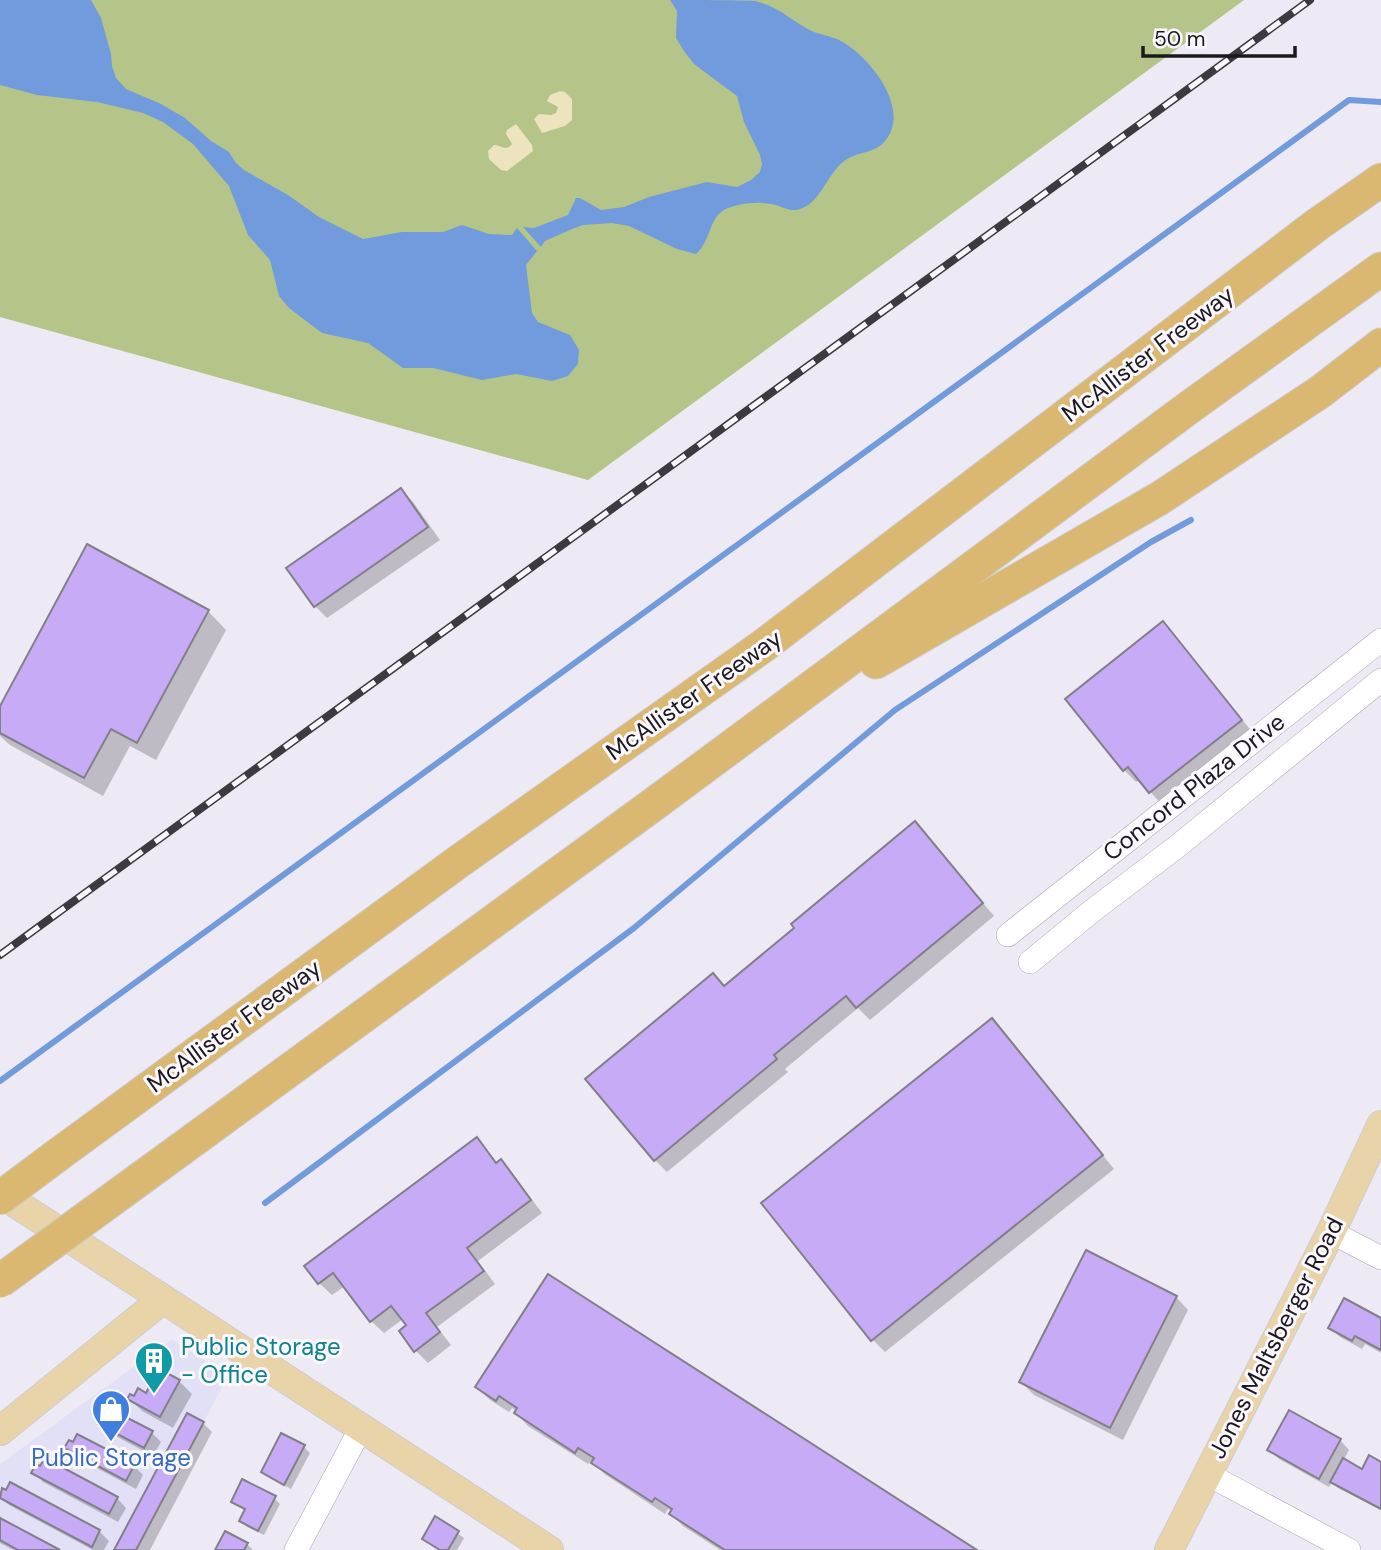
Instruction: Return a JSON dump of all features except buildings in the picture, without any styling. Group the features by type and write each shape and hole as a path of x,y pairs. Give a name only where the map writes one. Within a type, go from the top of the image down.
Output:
{"highway":[{"path":"1318,225 1381,165"},
{"name":"McAllister Freeway","path":"0,1198 458,862 763,646 1381,180"},
{"path":"0,1281 740,740 1191,405 1381,269"},
{"path":"740,740 1160,498 1320,392 1381,345"}],"main road":[{"name":"Jones Maltsberger Road","path":"1169,1550 1331,1232 1381,1125"},
{"path":"0,1193 549,1550"},
{"path":"0,1431 163,1299"}],"street":[{"name":"Concord Plaza Drive","path":"1008,935 1381,640"},
{"name":"Concord Plaza Drive","path":"1030,962 1179,845 1381,680"},
{"path":"1331,1232 1381,1258"},
{"path":"296,1550 361,1428"},
{"path":"1207,1475 1349,1550"}],"shaded area":[{"name":"Public Storage","path":"172,1339 228,1376 136,1550 0,1550 0,1464"}],"green space":[{"path":"0,0 1244,0 588,480 0,317"}],"sand":[{"path":"560,91 572,99 572,120 565,126 542,133 534,119 539,114 556,113 558,107 547,101 550,95"},
{"path":"516,124 532,145 533,151 507,171 501,170 489,159 488,151 494,145 506,148 510,146 512,144 506,134 507,130"}],"water":[{"path":"0,0 91,0 101,18 116,78 126,89 185,118 211,141 229,152 244,170 288,195 319,217 363,239 402,232 443,232 462,225 489,234 512,235 517,228 537,251 526,265 532,313 538,322 570,335 579,350 578,364 568,376 552,381 516,374 482,380 433,368 403,368 368,343 322,333 289,308 279,296 270,260 248,235 229,186 193,144 163,122 143,113 97,102 37,95 0,85"},
{"path":"670,0 755,1 776,9 810,30 841,41 863,58 884,85 893,114 892,128 881,145 854,156 837,167 817,197 804,208 793,210 771,204 753,203 724,210 715,218 705,243 696,254 677,249 629,226 612,223 583,225 545,241 541,247 523,227 534,228 568,215 576,198 601,210 624,207 649,197 707,182 737,187 760,172 760,155 744,122 737,96 694,64 684,51 676,38 677,11"}],"waterway":[{"path":"0,1081 1349,100 1381,102"},
{"path":"265,1203 634,928 895,710 1151,542 1191,520"}],"railway":[{"path":"0,955 1310,0"}],"place":[{"name":"Public Storage - Office","path":"154,1395"},
{"name":"Public Storage","path":"111,1443"}]}
